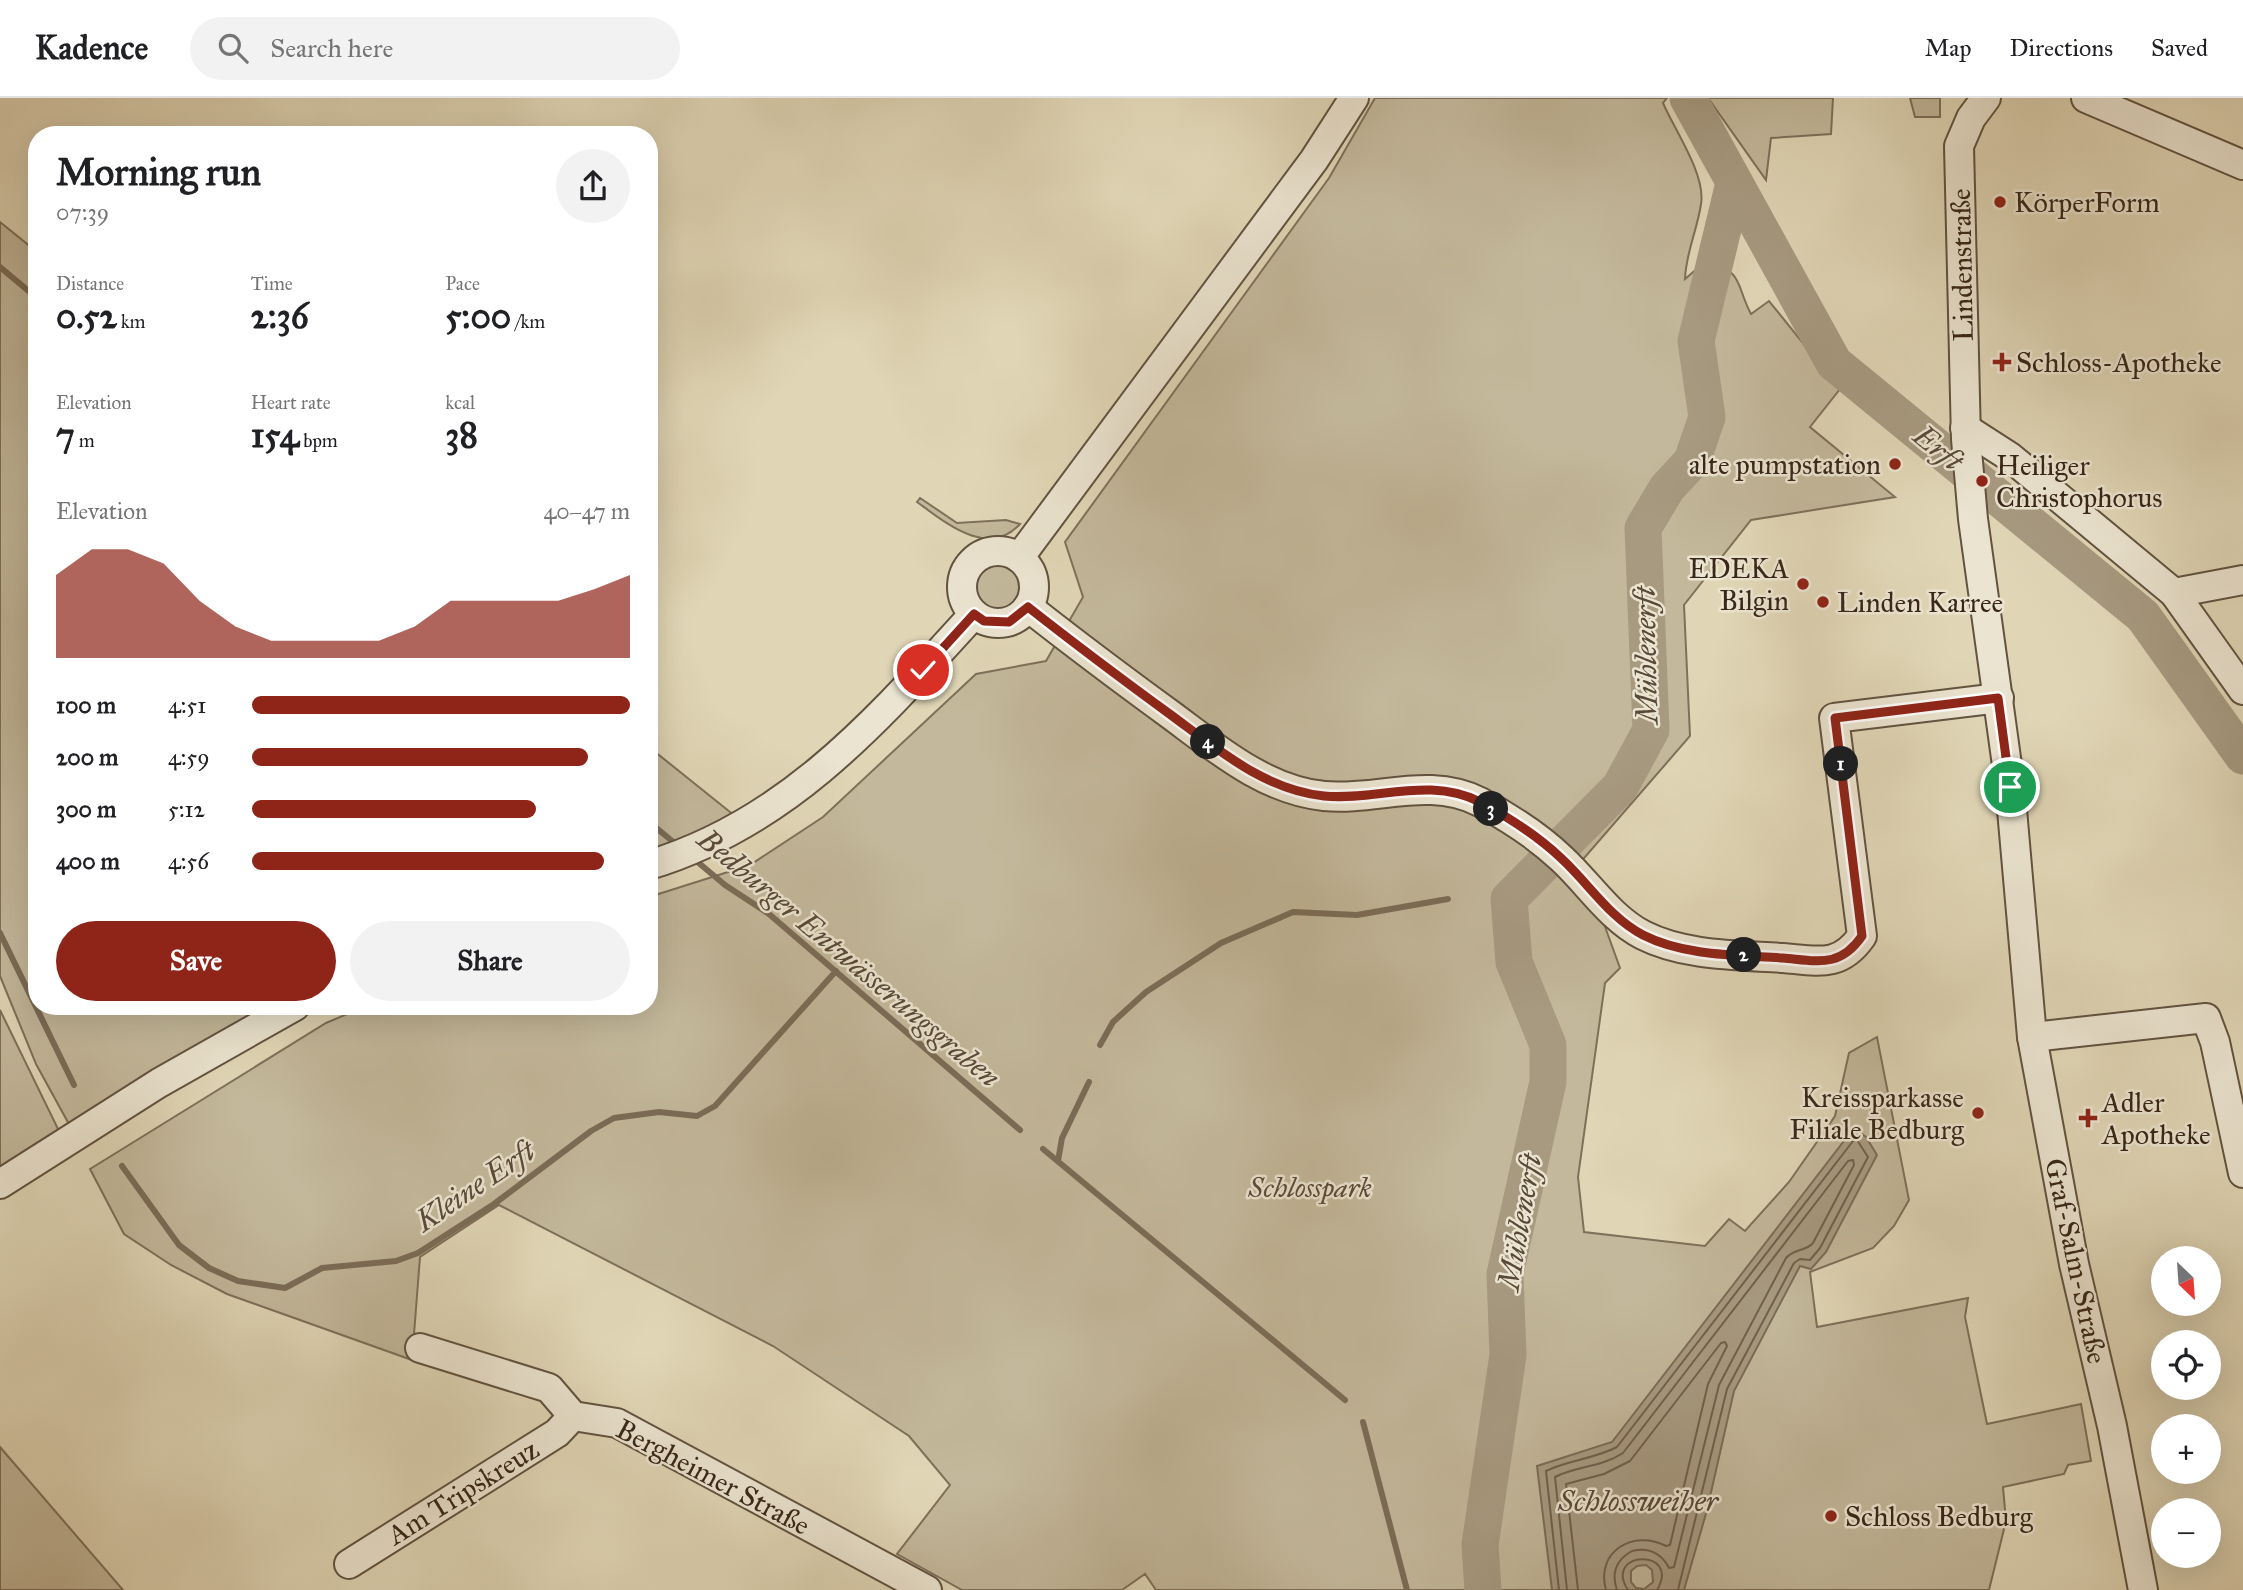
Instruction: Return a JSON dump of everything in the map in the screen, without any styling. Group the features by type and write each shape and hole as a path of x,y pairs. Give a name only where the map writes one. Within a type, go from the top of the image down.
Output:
{"street":[{"path":"1019,558 1314,160 1354,98"},
{"name":"Lindenstraße","path":"1986,98 1971,118 1959,146 1966,434 1973,519 1998,698"},
{"path":"2085,98 2243,165"},
{"path":"1966,434 2010,457 2174,593 2243,690"},
{"path":"995,551 1019,558 1028,567 1033,580 1033,594 1028,607 1009,622 984,621 974,614 965,602 962,588 965,573 973,561 995,551"},
{"path":"2174,593 2243,580"},
{"path":"1028,607 1232,759 1278,785 1324,796 1370,795 1424,788 1459,793 1480,802 1524,830 1561,858 1613,913 1641,934 1666,944 1711,952 1827,962 1853,950 1862,936 1835,718 1998,698"},
{"path":"658,862 731,830 803,786 872,726 974,614"},
{"name":"Graf-Salm-Straße","path":"1998,698 2010,787 2032,1038 2074,1264 2112,1426 2143,1590"},
{"path":"0,1184 159,1083 279,1015"},
{"path":"2032,1038 2206,1018 2215,1042 2243,1173"},
{"path":"420,1348 549,1388 573,1416"},
{"name":"Am Tripskreuz","path":"349,1564 557,1433 573,1416"},
{"name":"Bergheimer Straße","path":"573,1416 617,1423 927,1590"}],"green space":[{"name":"Schlosspark","path":"1375,98 1667,98 1663,103 1694,167 1701,192 1701,204 1685,279 1706,261 1733,275 1751,314 1769,301 1840,389 1810,427 1895,497 1751,520 1684,605 1690,736 1565,880 1604,924 1620,968 1605,983 1578,1177 1584,1232 1705,1246 1729,1219 1745,1231 1789,1182 1835,1116 1849,1053 1877,1037 1909,1200 1894,1226 1873,1248 1810,1272 1817,1327 1968,1298 1965,1317 1987,1424 2081,1404 2091,1461 2068,1465 2064,1474 2003,1487 2006,1521 1989,1590 1156,1590 1145,1574 1122,1590 962,1590 897,1554 950,1485 909,1436 773,1346 499,1205 420,1257 412,1360 227,1294 171,1265 124,1234 90,1169 326,1023 345,1015 658,1015 658,894 750,865 823,817 976,674 1046,661 1083,597 1065,542 1329,178"},
{"path":"1708,98 1833,98 1831,134 1771,138 1766,180"},
{"path":"1910,98 1940,98 1940,117 1915,117"},
{"path":"0,222 28,245 28,1015 249,1015 70,1126 36,1064 0,976"},
{"path":"920,498 957,523 1006,520 1020,524 1008,534 981,538 967,534 941,519 917,502"},
{"path":"998,562 1016,569 1023,587 1016,605 998,612 980,605 973,587 980,569"},
{"path":"658,754 735,816 658,850"},
{"path":"0,1010 60,1133 0,1170"},
{"path":"0,1447 6,1454 123,1590 0,1590"}],"water":[{"name":"Schlossweiher","path":"1854,1128 1866,1137 1877,1155 1826,1252 1811,1269 1800,1266 1734,1391 1707,1510 1684,1590 1552,1590 1537,1466 1612,1442","holes":["1646,1565 1652,1570 1653,1582 1644,1589 1636,1588 1631,1582 1631,1571 1637,1566"]}],"waterway":[{"name":"Erft","path":"1688,98 1834,363 2143,616 2243,756"},
{"name":"Mühlenerft","path":"1483,1590 1480,1545 1508,1355 1505,1274 1548,1082 1548,1045 1514,962 1509,899 1620,787 1651,730 1643,528 1667,488 1692,461 1707,417 1696,341 1734,183"},
{"name":"Bedburger Entwässerungsgraben","path":"0,267 28,290"},
{"name":"Bedburger Entwässerungsgraben","path":"658,829 677,845"},
{"name":"Bedburger Entwässerungsgraben","path":"694,859 725,885 769,914 1020,1130"},
{"path":"1100,1045 1113,1022 1146,992 1221,943 1293,912 1357,915 1448,899"},
{"name":"Kleine Erft","path":"0,933 28,991"},
{"name":"Kleine Erft","path":"122,1166 179,1245 209,1268 238,1281 285,1288 322,1268 396,1261 418,1253 494,1204 591,1131 614,1118 659,1112 697,1116 715,1106 836,971"},
{"name":"Kleine Erft","path":"40,1015 74,1085"},
{"path":"1058,1161 1062,1138 1089,1082"},
{"path":"1043,1149 1345,1400"},
{"name":"Kleine Erft","path":"1363,1422 1407,1590"}],"place":[{"name":"KörperForm","path":"2000,202"},
{"name":"Schloss-Apotheke","path":"2002,362"},
{"name":"alte pumpstation","path":"1895,464"},
{"name":"Heiliger Christophorus","path":"1982,481"},
{"name":"EDEKA Bilgin","path":"1803,584"},
{"name":"Linden Karree","path":"1823,602"},
{"name":"Kreissparkasse Filiale Bedburg","path":"1978,1113"},
{"name":"Adler Apotheke","path":"2088,1118"},
{"name":"Schloss Bedburg","path":"1831,1516"}],"route":[{"path":"923,670 974,614 984,621 1009,622 1020,616 1028,607 1125,682 1232,759 1278,785 1324,796 1370,795 1424,788 1459,793 1480,802 1524,830 1561,858 1613,913 1641,934 1666,944 1722,954 1827,962 1853,950 1862,936 1835,718 1998,698 2010,787"}]}
